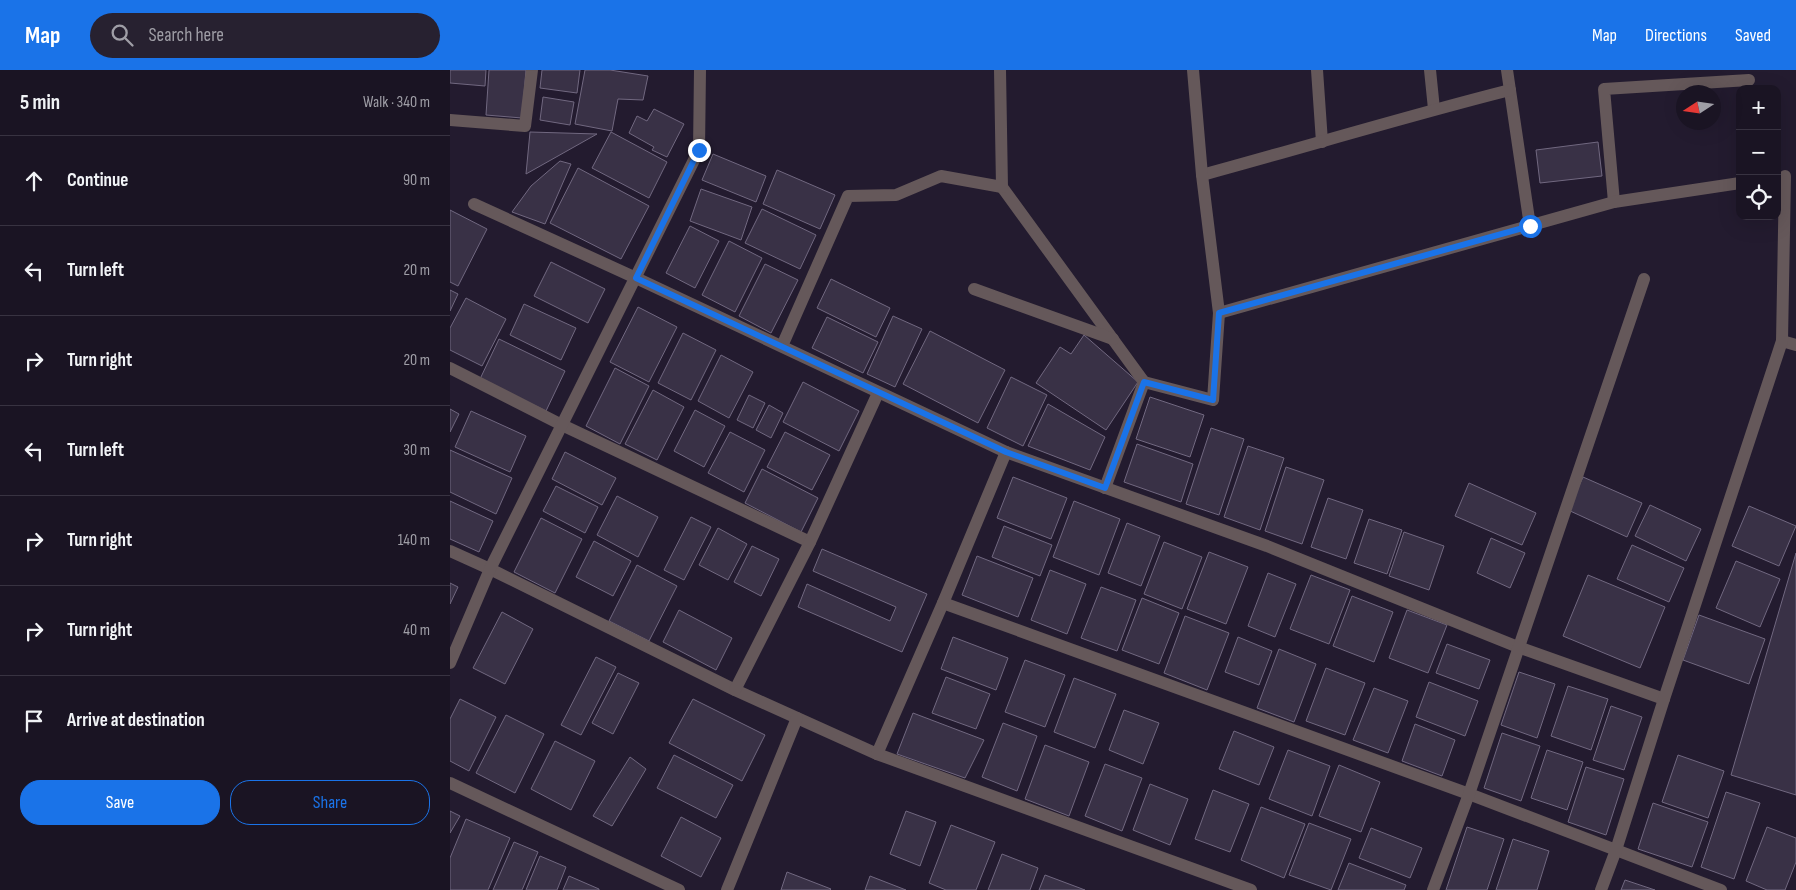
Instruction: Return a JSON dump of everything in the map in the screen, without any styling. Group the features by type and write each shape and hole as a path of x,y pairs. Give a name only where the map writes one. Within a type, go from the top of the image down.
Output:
{"street":[{"path":"450,120 525,126 532,70"},
{"path":"450,663 490,569 699,150 697,70"},
{"path":"1000,70 1002,187 1144,382 1213,400 1219,313 1202,175 1193,70"},
{"path":"1317,70 1322,142"},
{"path":"1430,70 1434,109"},
{"path":"1507,70 1530,226"},
{"path":"1614,202 1604,88 1749,80"},
{"path":"1202,175 1434,109 1510,90"},
{"path":"782,346 848,196 896,195 941,176 1002,187"},
{"path":"1601,890 1616,850 1782,341 1786,176"},
{"path":"1219,313 1614,202 1736,184"},
{"path":"474,204 1006,452 1266,546 1518,647 1664,698"},
{"path":"1434,890 1644,279"},
{"path":"974,289 1113,340"},
{"path":"1782,341 1796,340"},
{"path":"1782,341 1796,345"},
{"path":"450,368 562,425 810,542"},
{"path":"1105,488 1144,382"},
{"path":"735,690 810,542 878,393"},
{"path":"878,754 1006,452"},
{"path":"450,551 735,690 878,754 1251,890"},
{"path":"943,603 1468,794 1721,890"},
{"path":"726,890 797,718"},
{"path":"450,784 679,890"}],"building":[{"path":"450,70 486,70 485,86 450,83"},
{"path":"489,70 526,70 522,118 486,115"},
{"path":"542,70 580,70 577,93 540,88"},
{"path":"585,70 610,70 648,76 643,100 618,99 612,131 575,124"},
{"path":"543,97 574,102 570,125 540,120"},
{"path":"654,109 684,124 667,157 652,150 654,147 629,133 637,116 647,121"},
{"path":"530,132 597,134 526,174"},
{"path":"611,132 667,162 649,198 592,168"},
{"path":"1598,142 1602,176 1540,183 1536,150"},
{"path":"713,154 766,176 756,202 702,180"},
{"path":"560,161 571,164 545,224 512,212 531,186"},
{"path":"578,168 649,206 621,259 550,223"},
{"path":"777,170 835,195 820,229 763,204"},
{"path":"701,189 752,207 741,240 690,221"},
{"path":"762,209 816,235 800,269 745,243"},
{"path":"450,210 487,229 458,286 450,282"},
{"path":"690,226 719,241 695,288 666,273"},
{"path":"729,241 762,258 735,312 702,295"},
{"path":"551,262 605,289 588,323 534,296"},
{"path":"765,264 798,280 771,333 739,316"},
{"path":"831,279 890,308 876,337 817,308"},
{"path":"450,290 458,294 450,311"},
{"path":"466,298 506,319 482,366 450,350 450,328"},
{"path":"524,304 576,328 561,360 510,335"},
{"path":"638,307 677,327 649,382 610,362"},
{"path":"893,316 922,329 895,387 867,374"},
{"path":"827,317 878,342 863,373 812,348"},
{"path":"930,331 1005,370 978,423 903,384"},
{"path":"683,333 716,350 691,400 658,383"},
{"path":"1084,335 1138,382 1106,430 1036,383 1060,347 1071,354"},
{"path":"499,339 565,371 546,411 480,379"},
{"path":"721,355 753,372 729,418 698,401"},
{"path":"615,368 649,386 620,444 586,426"},
{"path":"1011,377 1047,395 1023,446 987,428"},
{"path":"803,382 859,411 839,451 783,422"},
{"path":"653,390 684,407 657,460 625,444"},
{"path":"749,395 765,403 753,428 737,420"},
{"path":"1150,397 1204,415 1190,457 1136,439"},
{"path":"1048,404 1105,437 1090,470 1028,446"},
{"path":"769,405 783,413 771,438 756,430"},
{"path":"450,409 459,414 450,432"},
{"path":"695,410 725,426 704,467 674,451"},
{"path":"471,411 526,436 510,472 455,447"},
{"path":"1211,428 1244,439 1219,515 1186,504"},
{"path":"730,432 765,450 744,492 708,473"},
{"path":"785,432 830,455 812,490 767,467"},
{"path":"1137,444 1193,464 1181,502 1124,482"},
{"path":"1248,446 1284,458 1260,530 1224,517"},
{"path":"450,450 512,478 496,514 450,492"},
{"path":"565,452 616,478 602,505 552,479"},
{"path":"1286,467 1324,480 1302,544 1265,531"},
{"path":"762,469 818,498 801,532 745,503"},
{"path":"1013,477 1067,498 1051,539 997,518"},
{"path":"1583,477 1642,503 1627,537 1568,510"},
{"path":"1469,483 1536,513 1522,545 1455,516"},
{"path":"556,486 598,507 585,533 543,511"},
{"path":"617,496 658,517 638,557 597,535"},
{"path":"1328,498 1363,510 1346,559 1311,547"},
{"path":"450,501 493,521 479,552 450,539"},
{"path":"1074,501 1120,519 1099,575 1053,557"},
{"path":"1650,505 1701,529 1686,561 1635,536"},
{"path":"1749,506 1796,526 1779,566 1732,546"},
{"path":"691,517 711,527 684,580 664,570"},
{"path":"541,518 582,539 555,593 514,572"},
{"path":"1369,519 1402,530 1387,574 1354,563"},
{"path":"1127,523 1160,536 1141,586 1108,573"},
{"path":"1004,526 1052,545 1040,576 992,557"},
{"path":"718,528 747,544 728,580 699,565"},
{"path":"1404,532 1444,546 1429,590 1389,576"},
{"path":"1491,538 1525,553 1510,588 1477,573"},
{"path":"594,541 631,561 613,596 576,577"},
{"path":"1164,542 1202,557 1182,609 1144,594"},
{"path":"1632,545 1684,568 1669,602 1617,579"},
{"path":"752,546 779,559 761,596 734,582"},
{"path":"822,549 927,594 902,652 798,607 807,584 890,621 896,607 813,571"},
{"path":"1209,552 1248,567 1226,624 1187,609"},
{"path":"1796,553 1796,795 1731,775"},
{"path":"977,556 1033,578 1018,617 962,595"},
{"path":"1736,561 1780,579 1760,627 1716,608"},
{"path":"637,565 677,586 649,641 609,621"},
{"path":"1050,570 1086,584 1067,634 1031,620"},
{"path":"1268,573 1296,584 1275,637 1248,626"},
{"path":"1311,575 1350,590 1329,644 1290,629"},
{"path":"1588,575 1665,607 1640,668 1563,636"},
{"path":"450,583 458,587 450,604"},
{"path":"1101,587 1136,600 1117,651 1081,638"},
{"path":"1352,596 1393,612 1374,662 1333,646"},
{"path":"1142,598 1179,613 1159,664 1122,650"},
{"path":"679,610 732,638 716,670 663,642"},
{"path":"1407,610 1447,625 1428,673 1389,658"},
{"path":"502,612 533,629 505,684 473,668"},
{"path":"1699,615 1765,639 1749,684 1683,660"},
{"path":"1185,616 1229,633 1207,690 1164,673"},
{"path":"953,637 1008,658 996,690 941,669"},
{"path":"1238,637 1272,651 1259,685 1225,672"},
{"path":"1447,644 1490,660 1479,689 1436,673"},
{"path":"1279,649 1316,664 1294,722 1257,708"},
{"path":"596,657 616,667 581,735 561,725"},
{"path":"1025,660 1065,675 1045,727 1005,712"},
{"path":"1326,668 1365,683 1345,735 1306,721"},
{"path":"1519,672 1555,684 1537,738 1501,725"},
{"path":"618,673 639,683 613,734 592,723"},
{"path":"946,677 990,694 976,729 932,713"},
{"path":"1074,678 1116,694 1095,748 1054,732"},
{"path":"1429,682 1478,701 1465,736 1416,717"},
{"path":"1568,686 1608,699 1591,750 1551,736"},
{"path":"1374,688 1408,701 1388,753 1353,740"},
{"path":"460,699 496,717 469,771 450,761 450,719"},
{"path":"693,699 765,735 742,781 669,743"},
{"path":"1611,706 1642,717 1624,770 1593,760"},
{"path":"1124,710 1159,723 1143,764 1109,750"},
{"path":"913,713 984,740 965,778 897,754"},
{"path":"506,715 544,734 515,793 476,773"},
{"path":"1003,723 1037,736 1017,791 982,777"},
{"path":"1415,724 1455,740 1442,776 1402,761"},
{"path":"1234,731 1274,747 1259,785 1219,769"},
{"path":"1502,733 1540,746 1521,801 1484,788"},
{"path":"555,741 595,761 571,810 531,789"},
{"path":"1045,745 1089,762 1069,816 1025,799"},
{"path":"1288,750 1330,766 1312,816 1269,799"},
{"path":"1547,750 1583,762 1567,810 1531,798"},
{"path":"674,755 733,785 716,818 657,788"},
{"path":"1678,755 1724,771 1708,818 1662,802"},
{"path":"630,757 646,769 612,826 593,816"},
{"path":"1105,764 1142,778 1122,831 1085,816"},
{"path":"1339,765 1380,782 1361,832 1319,816"},
{"path":"1586,767 1624,779 1606,835 1568,822"},
{"path":"1150,784 1188,799 1170,845 1133,830"},
{"path":"1213,790 1249,804 1230,852 1195,839"},
{"path":"1726,792 1760,803 1734,879 1701,867"},
{"path":"1653,803 1708,822 1692,867 1638,849"},
{"path":"1261,807 1305,824 1284,878 1241,860"},
{"path":"450,811 460,816 450,833"},
{"path":"906,811 936,822 920,866 890,854"},
{"path":"681,817 721,838 701,877 661,856"},
{"path":"466,819 510,838 488,890 450,890 450,858"},
{"path":"1309,823 1351,839 1331,890 1289,875"},
{"path":"951,825 995,842 976,890 946,890 929,883"},
{"path":"1467,827 1504,839 1487,890 1446,890"},
{"path":"1767,827 1796,838 1796,862 1785,890 1767,890 1746,881"},
{"path":"1371,828 1422,848 1410,878 1359,858"},
{"path":"1513,839 1549,851 1537,890 1496,890"},
{"path":"514,842 538,852 522,890 493,890"},
{"path":"1002,854 1038,868 1030,890 988,890"},
{"path":"540,856 566,867 557,890 526,890"},
{"path":"1349,863 1406,885 1404,890 1338,890"},
{"path":"787,872 831,889 781,890"},
{"path":"1045,875 1085,890 1039,890"},
{"path":"569,876 599,889 599,890 563,890"},
{"path":"870,876 906,890 865,890"},
{"path":"1625,880 1655,890 1621,890"}],"route":[{"path":"699,150 636,278 1006,452 1105,488 1144,382 1213,400 1219,313 1530,226"}]}
